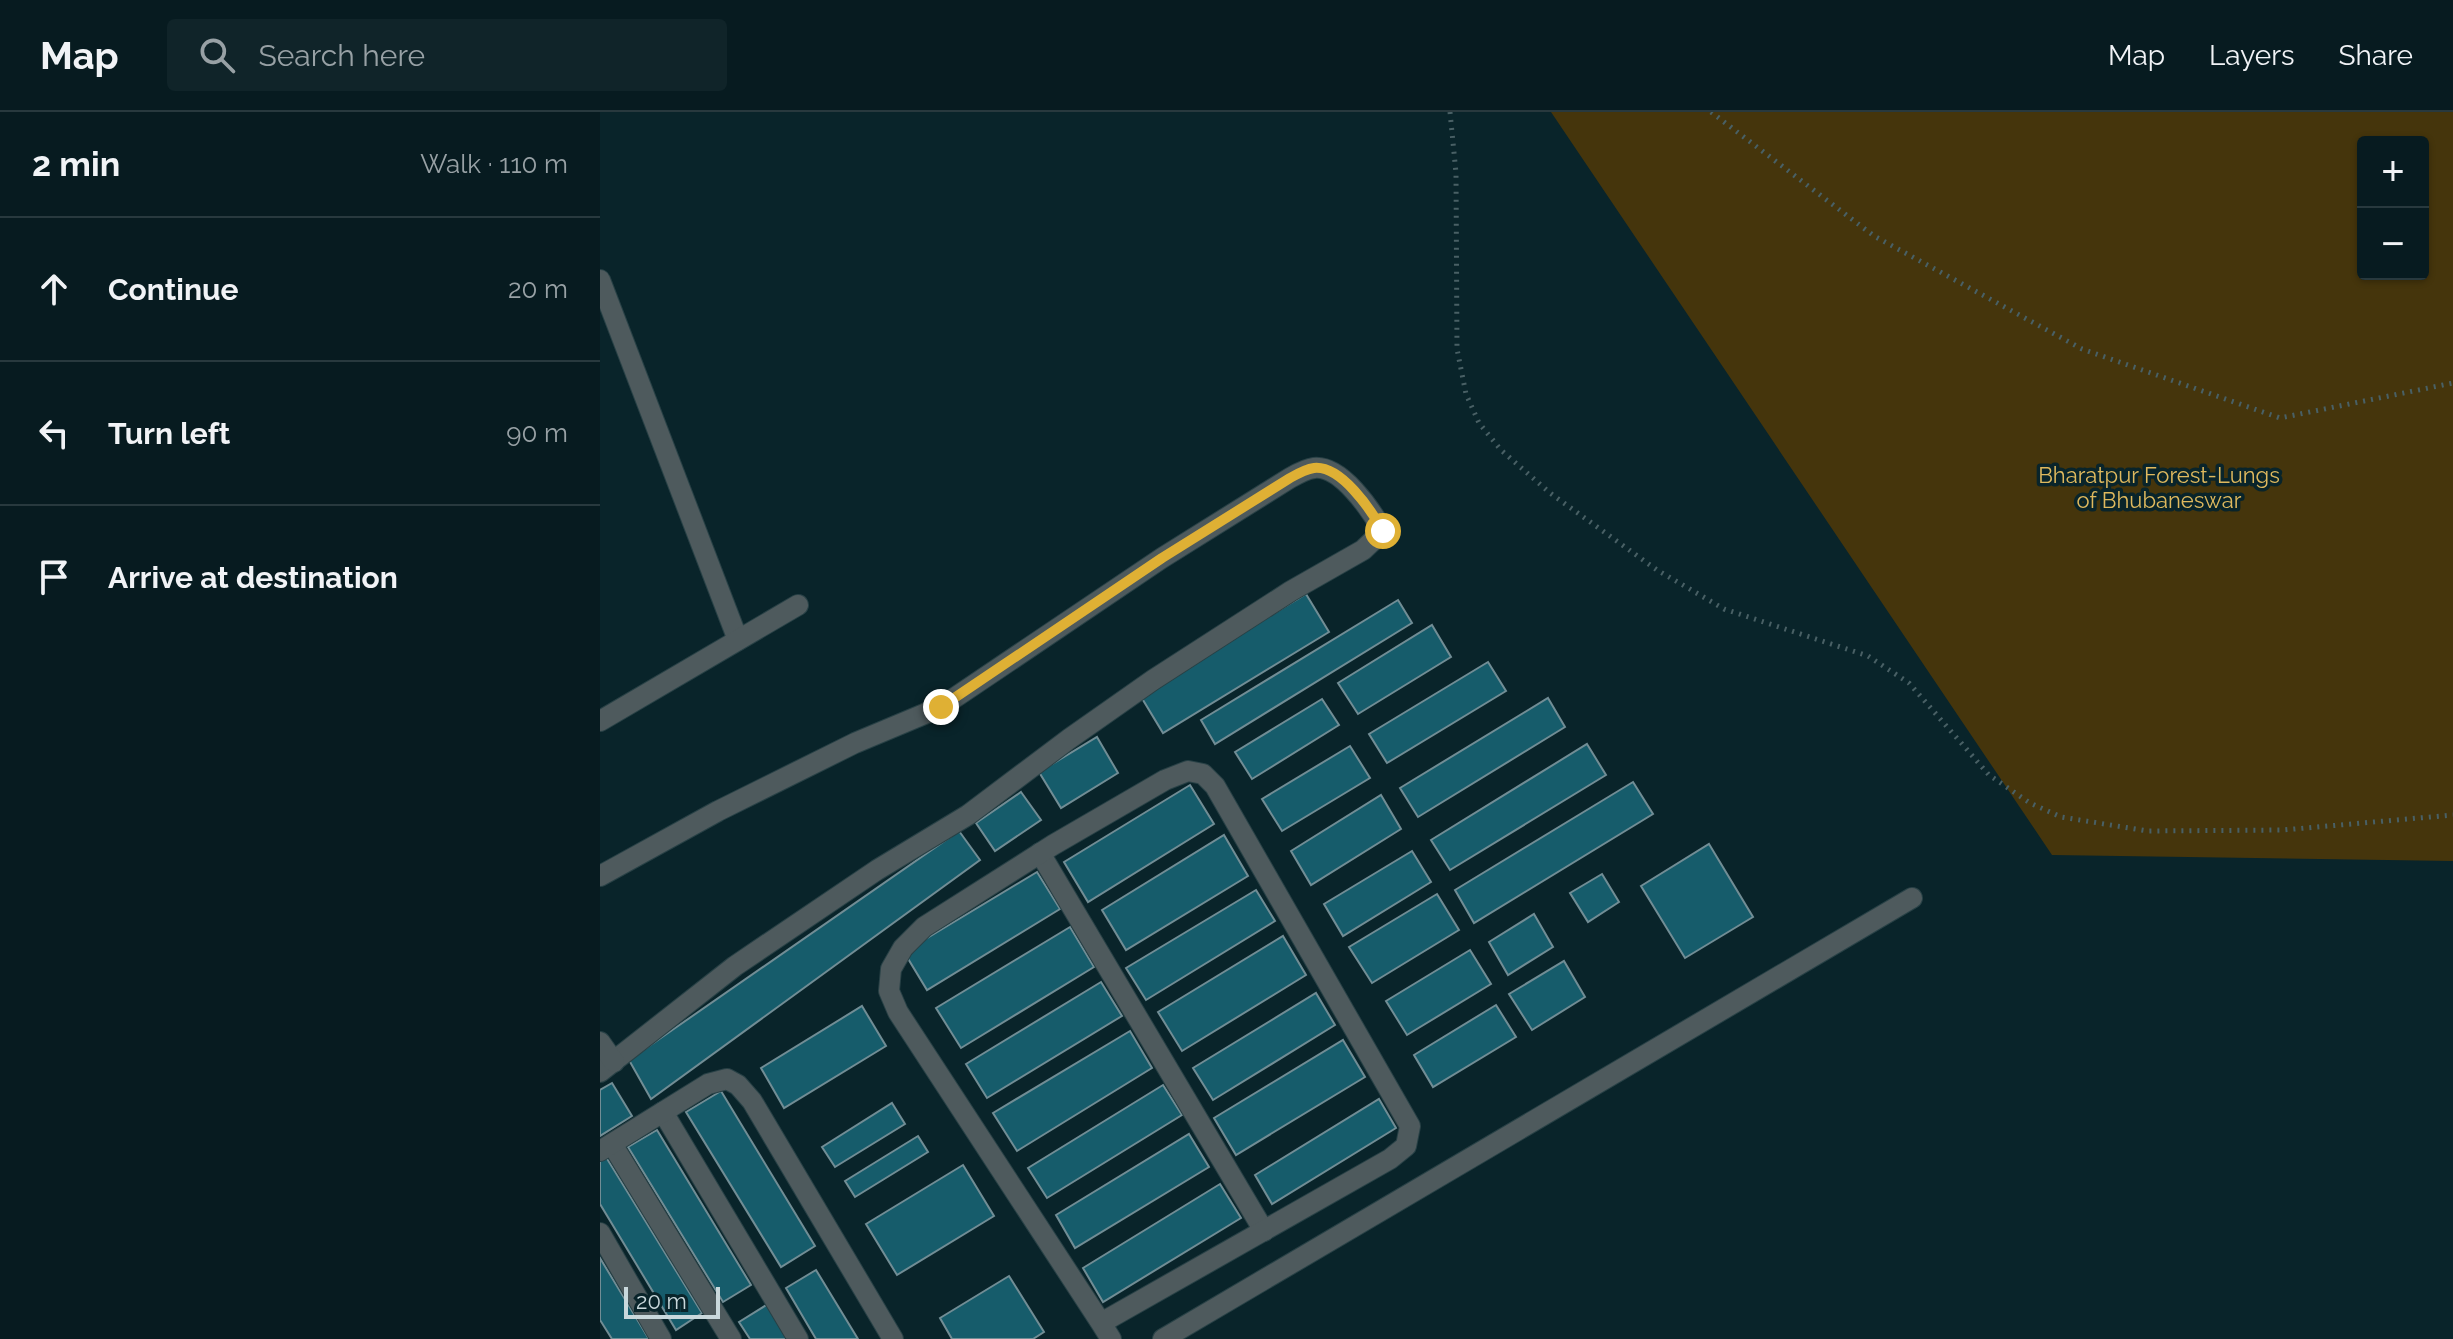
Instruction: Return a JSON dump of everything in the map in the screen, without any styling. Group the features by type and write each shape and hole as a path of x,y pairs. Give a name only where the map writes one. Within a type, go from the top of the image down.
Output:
{"street":[{"path":"600,280 738,640"},
{"path":"600,876 718,811 855,743 941,707 1162,558 1290,478 1312,468 1327,469 1365,500 1383,531 1363,550 1291,591 1153,680 968,815 877,870 735,966 607,1067 600,1042"},
{"path":"600,721 798,605"},
{"path":"1188,771 1203,774 1215,786 1410,1126 1406,1146 1390,1159 1264,1231 1106,1331 898,1012 889,991 891,969 903,948 924,927 1040,853 1165,780 1188,771"},
{"path":"1040,853 1264,1231"},
{"path":"1163,1339 1912,898"},
{"path":"731,1339 606,1147 708,1084 727,1079 738,1085 752,1101 893,1339"},
{"path":"663,1112 798,1339"},
{"path":"600,1233 661,1339"}],"path":[{"path":"1450,112 1456,173 1457,349 1466,394 1479,423 1501,450 1550,493 1657,570 1724,609 1868,656 1909,683 1989,775 2030,803 2061,817 2148,831 2283,830 2453,815"},
{"path":"1711,112 1874,236 2082,349 2280,418 2453,383"}],"green space":[{"name":"Bharatpur Forest-Lungs of Bhubaneswar","path":"1551,112 2453,112 2453,861 2052,855"}],"building":[{"path":"1306,594 1329,632 1163,733 1140,695"},
{"path":"1398,600 1412,623 1215,744 1201,720"},
{"path":"1432,625 1451,657 1358,714 1338,683"},
{"path":"1488,662 1506,691 1387,763 1369,734"},
{"path":"1548,698 1565,727 1418,817 1400,788"},
{"path":"1322,699 1339,725 1252,779 1235,752"},
{"path":"1097,737 1118,773 1061,808 1039,772"},
{"path":"1587,744 1606,775 1450,870 1431,840"},
{"path":"1350,746 1370,778 1282,831 1262,799"},
{"path":"1633,782 1653,814 1474,923 1455,890"},
{"path":"1190,785 1214,824 1088,902 1064,862"},
{"path":"1021,792 1041,820 995,851 976,823"},
{"path":"1381,795 1401,829 1311,885 1291,851"},
{"path":"959,831 980,860 651,1099 629,1060"},
{"path":"1224,835 1248,876 1126,950 1102,910"},
{"path":"1709,844 1753,917 1685,958 1641,886"},
{"path":"1412,851 1431,882 1343,936 1324,904"},
{"path":"1037,872 1060,909 927,990 904,952"},
{"path":"1602,874 1619,902 1588,922 1570,893"},
{"path":"1256,890 1275,921 1146,1000 1126,968"},
{"path":"1437,894 1459,930 1372,983 1349,947"},
{"path":"1534,914 1553,947 1508,975 1489,942"},
{"path":"1070,927 1094,967 961,1048 936,1008"},
{"path":"1283,936 1306,975 1182,1051 1158,1012"},
{"path":"1470,950 1491,984 1407,1035 1386,1001"},
{"path":"1564,961 1585,997 1532,1030 1509,994"},
{"path":"1101,982 1122,1016 987,1098 966,1064"},
{"path":"1316,993 1335,1025 1213,1100 1193,1068"},
{"path":"1496,1005 1516,1037 1433,1087 1414,1055"},
{"path":"862,1006 886,1046 784,1108 761,1068"},
{"path":"1130,1031 1152,1068 1017,1151 993,1113"},
{"path":"1343,1040 1365,1077 1236,1155 1214,1118"},
{"path":"612,1083 632,1116 600,1136 600,1090"},
{"path":"1163,1085 1182,1115 1047,1198 1028,1168"},
{"path":"721,1091 815,1246 781,1267 686,1112"},
{"path":"1379,1099 1396,1128 1272,1204 1255,1175"},
{"path":"892,1103 905,1124 835,1167 822,1147"},
{"path":"657,1130 751,1285 723,1302 628,1147"},
{"path":"1189,1134 1209,1167 1075,1248 1056,1215"},
{"path":"918,1136 928,1152 855,1197 845,1181"},
{"path":"606,1157 702,1313 676,1330 600,1204 600,1161"},
{"path":"963,1165 994,1216 897,1275 866,1224"},
{"path":"1220,1184 1241,1218 1103,1302 1083,1268"},
{"path":"600,1258 649,1339 612,1339 600,1320"},
{"path":"816,1270 858,1339 816,1339 786,1288"},
{"path":"1009,1276 1044,1332 1033,1339 952,1339 940,1318"},
{"path":"768,1304 789,1339 750,1339 739,1322"}],"route":[{"path":"941,707 1162,558 1290,478 1312,468 1327,469 1365,500 1383,531"}]}
